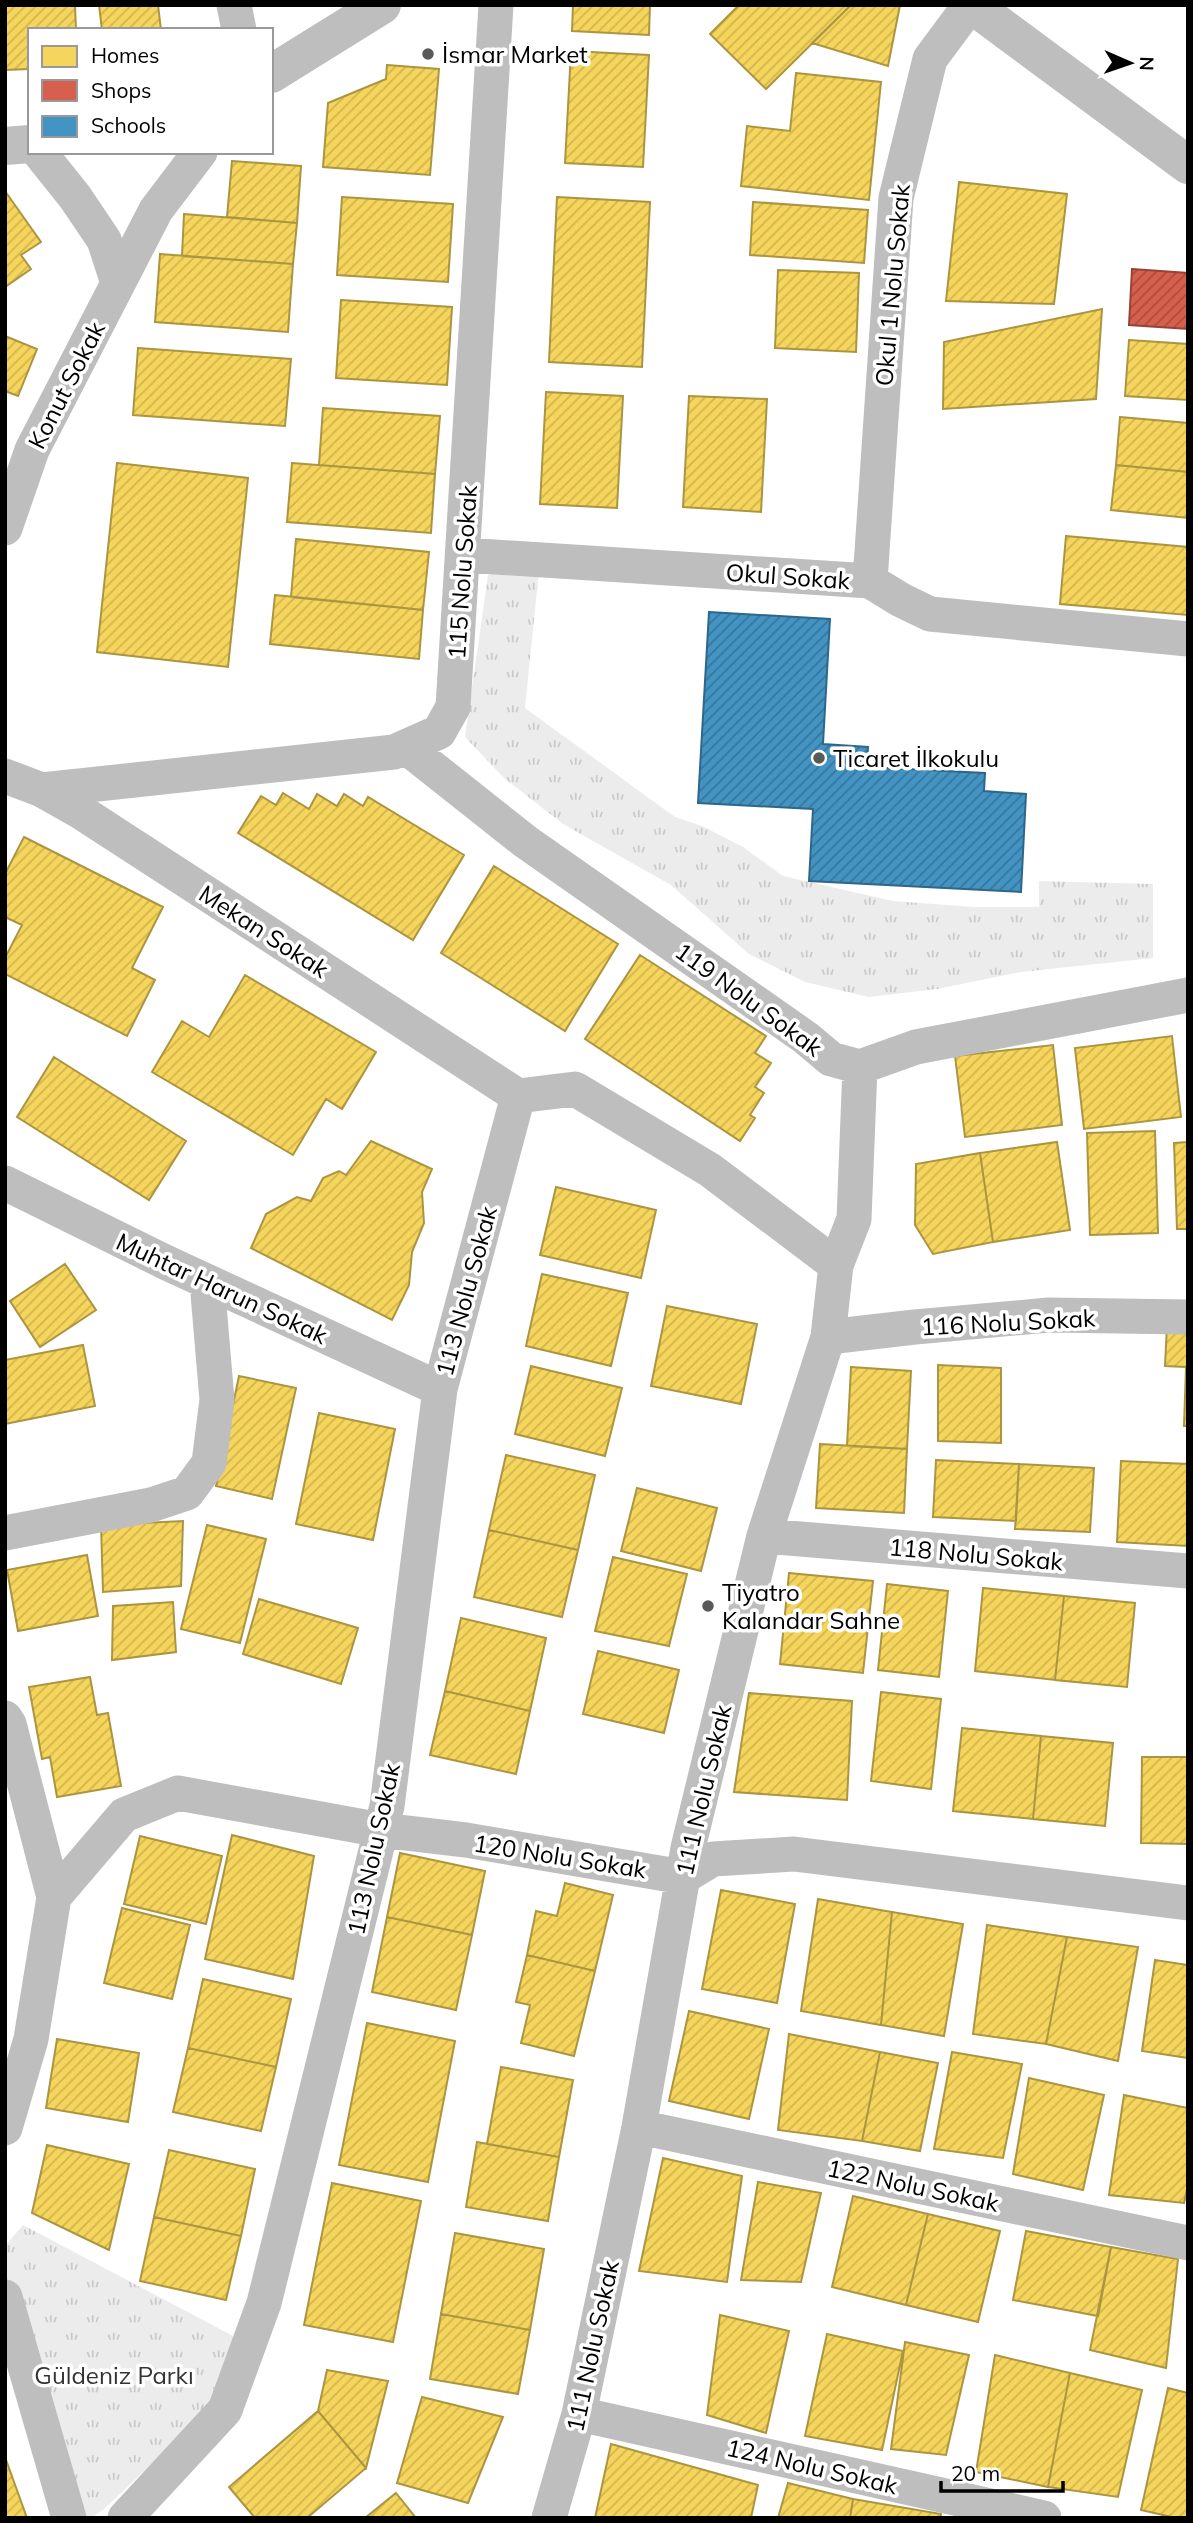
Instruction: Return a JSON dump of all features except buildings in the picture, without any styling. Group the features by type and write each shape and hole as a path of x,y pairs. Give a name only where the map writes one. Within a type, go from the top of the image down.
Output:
{"street":[{"path":"234,5 239,28"},
{"path":"273,73 382,5"},
{"name":"115 Nolu Sokak","path":"42,790 394,752 439,732 453,707 496,5"},
{"path":"971,5 1188,165"},
{"name":"Okul 1 Nolu Sokak","path":"870,581 896,198 930,59 971,5"},
{"path":"5,146 28,144"},
{"path":"41,154 75,197 104,240 118,283"},
{"name":"Konut Sokak","path":"5,528 32,450 118,283 156,210 198,154"},
{"name":"Okul Sokak","path":"464,555 870,581 930,614 1188,639"},
{"name":"119 Nolu Sokak","path":"406,747 526,842 806,1038 831,1059 860,1068"},
{"name":"Mekan Sokak","path":"5,776 42,790 81,812 518,1096"},
{"path":"860,1068 916,1047 1188,995"},
{"name":"111 Nolu Sokak","path":"549,2518 579,2414 639,2127 683,1877 764,1536 828,1337 836,1265 854,1219 860,1068"},
{"path":"518,1096 575,1089 710,1170 836,1265"},
{"name":"113 Nolu Sokak","path":"125,2518 225,2410 264,2303 387,1806 440,1389 518,1096"},
{"name":"Muhtar Harun Sokak","path":"5,1183 208,1282 440,1389"},
{"path":"5,1533 151,1505 187,1493 209,1463 217,1400 208,1282"},
{"name":"116 Nolu Sokak","path":"828,1337 1049,1315 1188,1317"},
{"name":"118 Nolu Sokak","path":"764,1536 1188,1571"},
{"path":"5,1718 9,1724 54,1897 18,2036 5,2128"},
{"name":"120 Nolu Sokak","path":"54,1897 124,1815 178,1793 381,1830 466,1840 683,1877"},
{"path":"683,1877 713,1859 794,1854 1188,1903"},
{"name":"122 Nolu Sokak","path":"639,2127 1188,2243"},
{"path":"5,2297 69,2518"},
{"name":"124 Nolu Sokak","path":"579,2414 1044,2518"}],"green space":[{"path":"541,551 525,708 675,817 702,826 743,847 783,876 893,901 974,907 1039,907 1039,881 1153,884 1153,958 1021,972 937,989 869,997 805,982 749,954 671,885 563,824 504,778 465,737 488,575"},
{"name":"Güldeniz Parkı","path":"23,2225 235,2337 213,2406 104,2509 91,2518 60,2518 5,2321 5,2246"}],"place":[{"name":"İsmar Market","path":"428,54"},
{"name":"Ticaret İlkokulu","path":"819,758"},
{"name":"Tiyatro Kalandar Sahne","path":"708,1606"}]}
